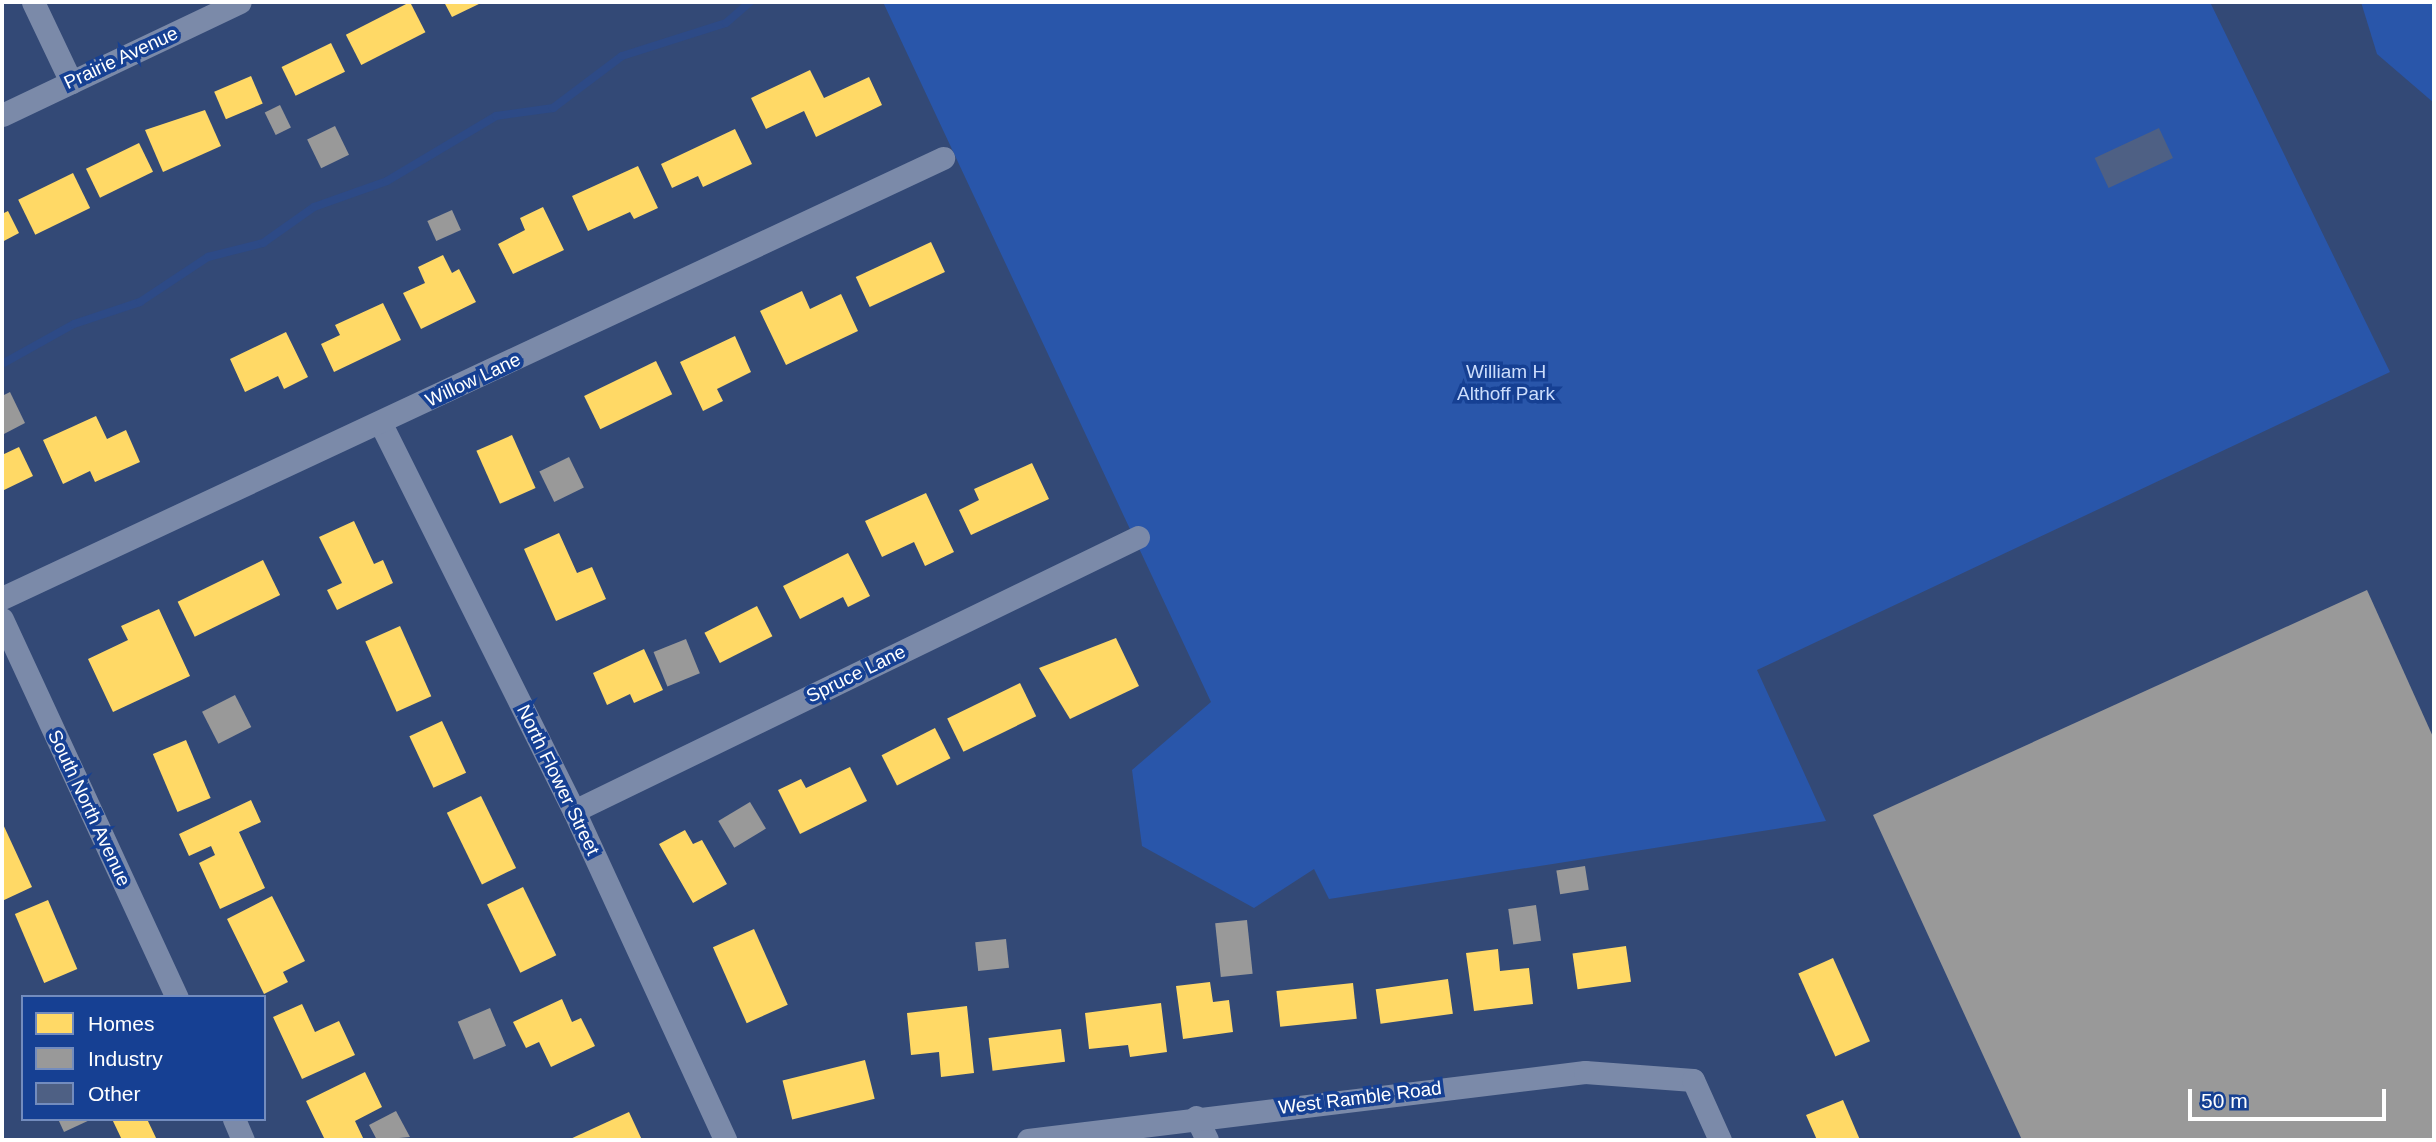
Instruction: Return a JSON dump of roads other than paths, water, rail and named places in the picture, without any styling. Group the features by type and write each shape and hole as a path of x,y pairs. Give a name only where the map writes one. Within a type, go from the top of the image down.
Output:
{"street":[{"path":"33,2 71,82"},
{"name":"Prairie Avenue","path":"2,116 240,2"},
{"name":"Willow Lane","path":"2,598 381,424 943,158"},
{"name":"North Flower Street","path":"381,424 574,811 725,1140"},
{"name":"Spruce Lane","path":"574,811 1138,537"},
{"name":"South North Avenue","path":"2,619 176,995"},
{"name":"West Ramble Road","path":"1028,1140 1196,1116 1585,1072 1693,1080 1720,1140"},
{"path":"1196,1116 1207,1140"},
{"path":"235,1121 243,1140"}],"waterway":[{"path":"2,364 74,324 140,302 208,257 263,243 314,207 387,181 496,116 553,108 622,56 726,23 750,2"}],"park label":[{"name":"William H Althoff Park","path":"1506,383"}]}
